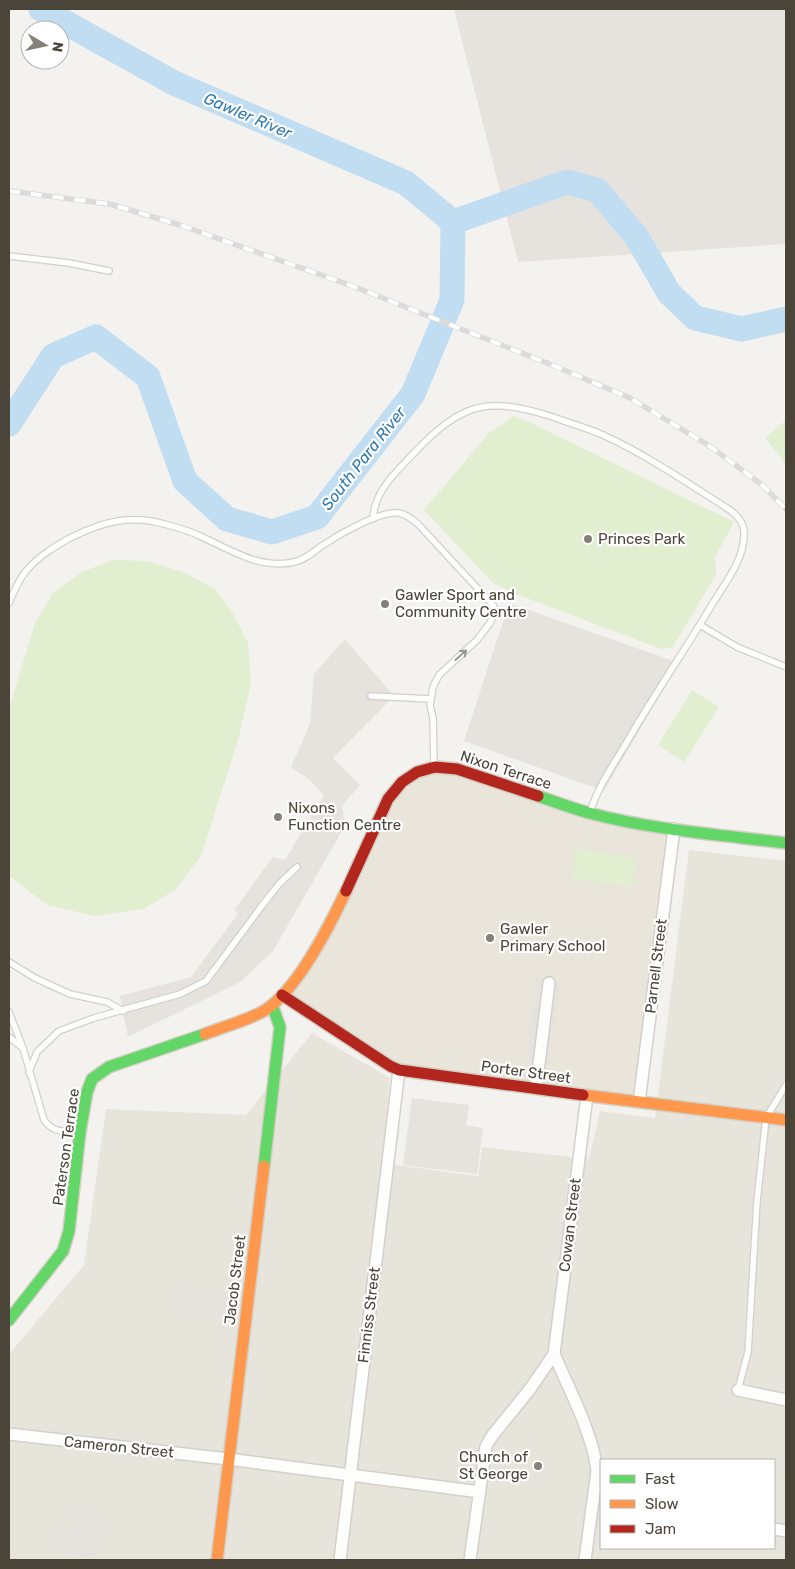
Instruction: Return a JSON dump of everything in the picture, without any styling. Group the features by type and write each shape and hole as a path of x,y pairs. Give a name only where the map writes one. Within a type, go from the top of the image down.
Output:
{"street":[{"name":"Nixon Terrace","path":"434,766 457,769 589,814 674,829 786,842"},
{"path":"282,995 295,982 334,917 398,784 422,768 434,766"},
{"name":"Parnell Street","path":"639,1102 674,829"},
{"path":"536,1088 549,983"},
{"name":"Paterson Terrace","path":"9,1320 63,1251 69,1231 86,1092 92,1079 104,1070 262,1012 282,995"},
{"name":"Porter Street","path":"282,995 399,1070 587,1096 786,1120"},
{"name":"Jacob Street","path":"217,1560 279,1042 280,1027 272,1005"},
{"name":"Finniss Street","path":"340,1560 399,1070"},
{"name":"Cowan Street","path":"554,1354 587,1096"},
{"path":"470,1560 486,1446 530,1389 554,1354"},
{"path":"554,1354 577,1406 595,1458 597,1471 597,1506 585,1560"},
{"path":"738,1390 786,1400"},
{"name":"Cameron Street","path":"9,1434 228,1459 350,1476"},
{"path":"350,1476 480,1492"}],"lane":[{"path":"9,256 69,263 109,271"},
{"path":"373,518 374,510 384,487 427,438 452,419 480,407 490,406 527,409 603,436 642,456 736,515 743,526 744,536 738,561 700,625 651,700 594,800 589,814"},
{"path":"9,602 26,571 42,556 63,542 90,528 113,521 133,518 154,521 200,535 237,554 260,561 291,563 301,560 334,537 357,525 373,518 396,512 418,524 496,610 490,623 477,640 439,675 433,687 430,705 433,718 434,766"},
{"path":"700,625 737,647 786,667"},
{"path":"371,696 431,700"},
{"path":"29,1072 37,1052 59,1030 94,1018 180,994 206,981 279,884 298,867"},
{"path":"9,962 35,978 70,994 107,1002 123,1011"},
{"path":"9,1012 23,1048 39,1108 48,1127 56,1130 80,1132"},
{"path":"9,1037 23,1048"},
{"path":"738,1390 749,1343 757,1201 766,1118 786,1084"}],"shaded area":[{"path":"454,9 786,9 786,244 518,262"},
{"path":"509,603 679,663 604,791 464,741"},
{"path":"345,639 394,696 333,758 360,785 342,806 345,826 273,951 240,982 128,1037 120,996 191,977 238,914 234,910 273,857 285,860 324,795 311,781 291,767 310,724 314,674"},
{"name":"Gawler Primary School","path":"423,768 674,829 639,1102 399,1070 282,995 380,818"},
{"path":"689,850 786,861 786,1560 9,1560 9,1354 84,1265 106,1109 246,1115 312,1033 390,1078 382,1163 478,1176 482,1147 589,1159 600,1111 655,1118"},
{"path":"537,977 560,980 549,1065 526,1062"},
{"path":"412,1098 469,1105 466,1125 483,1128 477,1174 403,1165"},
{"path":"178,1287 232,1294 229,1319 175,1311"},
{"path":"72,1516 104,1520 100,1558 54,1552 58,1528 70,1529"}],"green space":[{"name":"Princes Park","path":"513,416 734,522 715,557 716,575 673,647 661,649 516,594 493,583 424,510 489,433"},
{"path":"786,420 786,464 765,438"},
{"path":"113,560 148,561 185,573 214,588 232,612 248,643 251,684 238,740 201,856 176,889 144,909 95,916 47,905 9,876 9,709 35,623 53,593 82,572"},
{"path":"692,690 719,707 684,762 658,745"},
{"path":"576,849 637,858 633,887 572,879"}],"waterway":[{"name":"Gawler River","path":"41,9 174,83 406,183 453,222"},
{"path":"453,222 567,182 597,190 636,236 669,293 695,318 742,329 786,319"},
{"name":"South Para River","path":"9,424 53,356 96,337 148,377 185,481 227,519 272,532 317,517 413,394 452,300 453,222"}],"railway":[{"path":"9,191 110,204 183,226 355,287 552,365 630,398 708,445 761,484 786,509"}],"traffic: fast":[{"path":"538,796 589,813 638,824 786,843"},
{"path":"264,1166 280,1027 272,1005"},
{"path":"9,1320 63,1251 69,1231 80,1132 87,1092 92,1079 109,1067 205,1034"}],"traffic: slow":[{"path":"205,1034 262,1012 275,1003 311,957 346,891"},
{"path":"583,1095 786,1120"},
{"path":"217,1560 264,1166"}],"traffic: jam":[{"path":"346,891 388,799 402,782 417,772 435,767 457,769 538,796"},
{"path":"282,995 399,1070 583,1095"}],"place":[{"name":"Princes Park","path":"588,539"},
{"name":"Gawler Sport and Community Centre","path":"385,604"},
{"name":"Nixons Function Centre","path":"278,817"},
{"name":"Gawler Primary School","path":"490,938"},
{"name":"Church of St George","path":"538,1466"}]}
